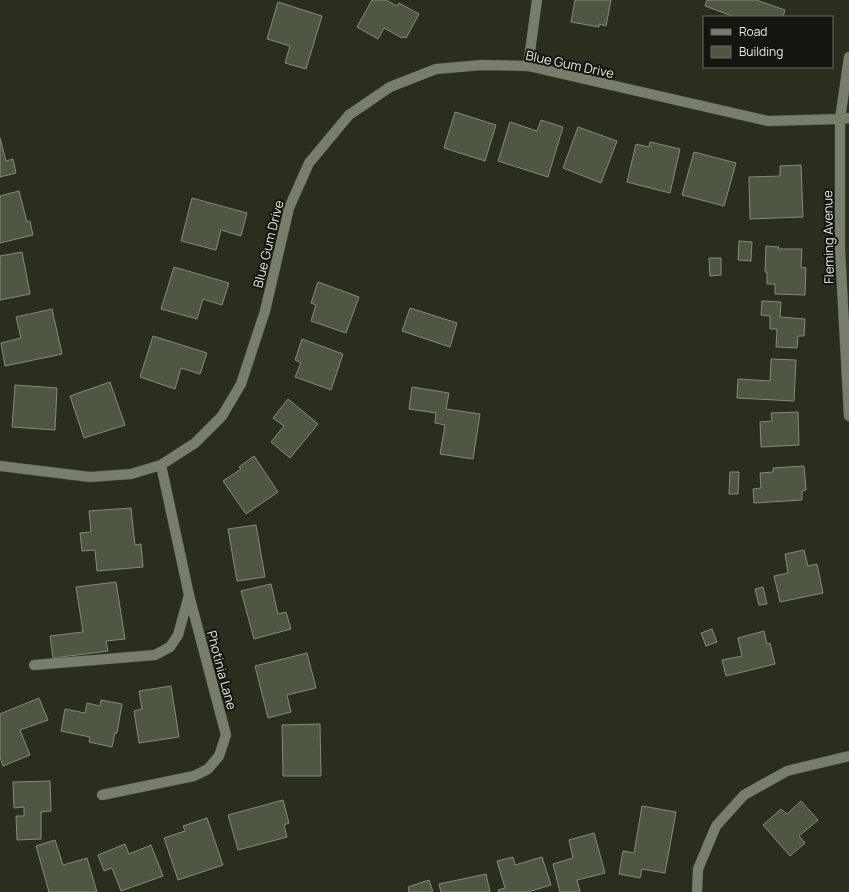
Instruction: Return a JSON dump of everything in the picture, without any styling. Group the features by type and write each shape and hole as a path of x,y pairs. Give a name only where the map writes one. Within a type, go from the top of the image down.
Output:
{"street":[{"path":"528,66 537,0"},
{"name":"Fleming Avenue","path":"849,57 840,250 849,416"},
{"name":"Blue Gum Drive","path":"0,466 90,478 131,474 161,465 195,443 222,416 241,384 265,311 289,208 309,163 348,115 390,87 436,69 482,65 528,66 768,121 845,119"},
{"name":"Photinia Lane","path":"102,795 194,776 208,768 219,756 226,735 189,595 161,465"},
{"path":"34,665 155,654 170,647 178,635 189,595"},
{"path":"697,892 698,869 716,826 744,795 787,771 849,756"}],"building":[{"path":"372,0 386,0 397,6 399,3 419,14 406,38 402,38 384,28 378,39 357,27"},
{"path":"575,0 611,0 606,26 599,24 599,27 571,22"},
{"path":"707,0 756,0 785,10 783,16 732,16 705,6"},
{"path":"278,2 322,16 306,69 285,63 290,46 267,39"},
{"path":"455,112 496,125 485,161 444,148"},
{"path":"541,120 563,127 548,177 498,161 510,122 537,131"},
{"path":"578,127 617,141 601,183 563,168"},
{"path":"0,138 6,161 13,159 16,173 0,177"},
{"path":"650,142 680,149 670,193 627,182 636,144 649,147"},
{"path":"694,152 736,163 724,206 682,195"},
{"path":"801,165 803,217 750,219 749,177 780,176 780,166"},
{"path":"19,191 27,222 30,221 33,235 0,243 0,196"},
{"path":"192,198 247,213 241,236 221,230 216,250 181,241"},
{"path":"739,241 752,242 751,261 738,260"},
{"path":"766,246 779,247 778,249 802,249 801,267 806,268 805,295 775,294 775,284 767,284 767,272 765,272"},
{"path":"22,252 30,294 0,300 0,256"},
{"path":"709,258 721,258 721,275 710,276"},
{"path":"174,267 229,283 222,305 203,299 197,319 161,309"},
{"path":"318,282 359,297 346,333 311,321 316,305 311,303"},
{"path":"762,301 781,302 780,317 805,319 804,336 798,336 797,348 776,347 777,329 770,329 770,316 761,315"},
{"path":"410,308 457,323 450,347 402,331"},
{"path":"52,309 62,354 5,366 1,343 21,338 16,317"},
{"path":"153,336 207,353 200,374 181,368 175,389 140,377"},
{"path":"302,339 343,354 331,390 295,377 301,363 295,360"},
{"path":"771,359 796,360 794,401 737,398 738,379 770,381"},
{"path":"110,382 125,425 84,438 70,396"},
{"path":"15,385 57,388 55,430 12,427"},
{"path":"412,387 449,393 446,409 480,414 473,459 440,454 445,425 435,423 436,413 409,409"},
{"path":"288,399 318,424 290,458 271,442 284,426 273,418"},
{"path":"798,412 799,445 761,447 760,422 772,421 771,413"},
{"path":"254,456 278,492 246,514 223,481 241,469 239,467"},
{"path":"804,466 806,490 802,491 802,500 754,503 753,489 761,488 760,473 773,472 773,468"},
{"path":"730,472 739,472 738,494 729,494"},
{"path":"131,508 135,545 141,544 143,567 97,571 95,550 82,551 80,533 91,532 89,511"},
{"path":"256,525 265,577 237,581 228,529"},
{"path":"804,550 808,566 817,564 823,593 780,602 774,576 788,573 785,554"},
{"path":"116,582 125,639 106,641 108,651 53,658 50,636 83,632 76,587"},
{"path":"271,584 278,614 286,612 291,629 254,639 241,591"},
{"path":"763,587 767,604 759,605 755,589"},
{"path":"712,629 717,642 706,646 701,633"},
{"path":"764,631 767,644 770,643 775,664 726,676 722,660 742,656 738,638"},
{"path":"307,653 316,688 287,695 291,712 268,718 255,666"},
{"path":"171,686 179,737 139,743 134,711 142,709 139,691"},
{"path":"39,698 48,720 20,730 30,755 3,766 0,757 0,714"},
{"path":"101,700 122,704 117,733 115,733 112,747 89,742 90,737 61,731 65,709 85,713 87,703 100,706"},
{"path":"320,724 321,776 283,776 282,725"},
{"path":"50,781 51,811 41,812 41,839 17,840 16,816 24,816 24,807 14,808 13,782"},
{"path":"283,800 289,823 284,825 287,837 238,850 228,815"},
{"path":"801,801 818,820 799,836 805,843 790,856 763,825 781,809 787,814"},
{"path":"642,806 676,812 665,873 642,869 640,878 619,874 623,851 634,853"},
{"path":"207,818 223,865 178,880 164,838 185,831 183,826"},
{"path":"594,833 605,873 577,880 580,892 560,892 553,864 573,858 569,840"},
{"path":"55,840 63,865 87,858 97,892 49,892 36,846"},
{"path":"125,844 129,854 151,845 163,876 121,891 112,868 104,871 98,855"},
{"path":"513,857 515,865 542,857 551,885 528,892 499,892 498,890 505,888 497,861"},
{"path":"486,874 490,892 441,892 439,884"},
{"path":"429,880 433,892 409,892 408,887"}]}
